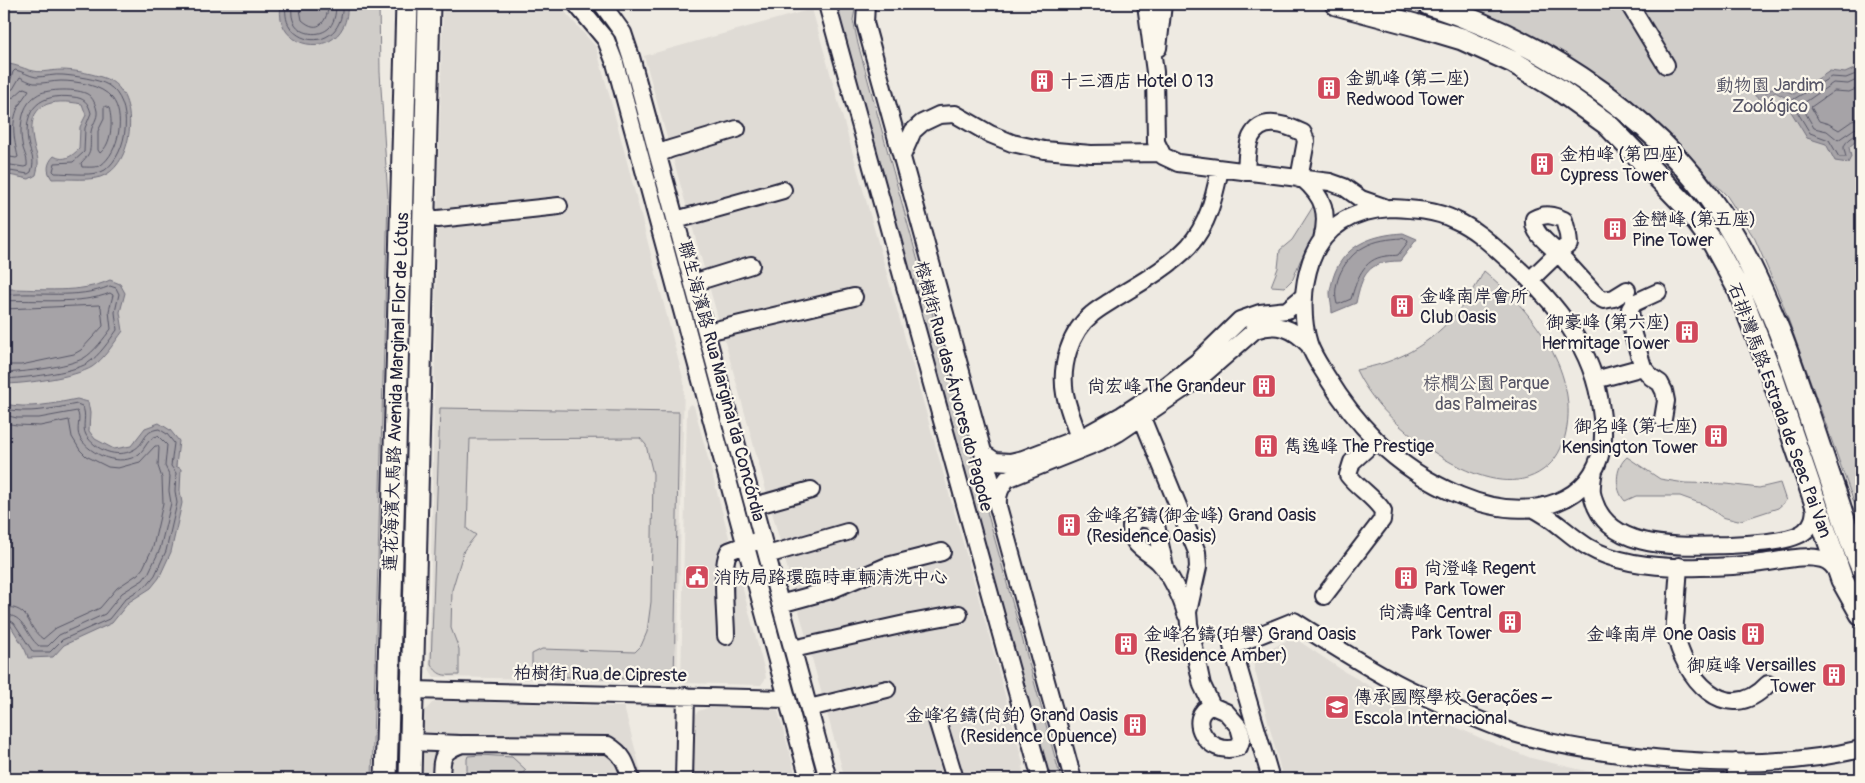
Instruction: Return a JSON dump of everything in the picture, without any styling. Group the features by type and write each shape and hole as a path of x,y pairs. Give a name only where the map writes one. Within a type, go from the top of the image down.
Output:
{"main road":[{"name":"蓮花海濱大馬路 Avenida Marginal Flor de Lótus","path":"386,779 407,4"},
{"name":"蓮花海濱大馬路 Avenida Marginal Flor de Lótus","path":"410,779 423,235 431,214 429,4"},
{"name":"石排灣馬路 Estrada de Seac Pai Van","path":"1336,4 1415,25 1462,40 1512,62 1558,89 1608,124 1684,204 1714,244 1739,290 1771,373 1842,580 1861,614"},
{"name":"石排灣馬路 Estrada de Seac Pai Van","path":"1428,4 1454,12 1539,51 1594,87 1653,135 1691,176 1715,206 1734,235 1757,277 1779,332 1861,566"}],"street":[{"name":"聯生海濱路 Rua Marginal da Concórdia","path":"576,4 606,40 615,63 809,779"},
{"name":"聯生海濱路 Rua Marginal da Concórdia","path":"602,4 618,23 627,43 828,779"},
{"name":"榕樹街 Rua das Árvores do Pagode","path":"827,4 1041,779"},
{"name":"榕樹街 Rua das Árvores do Pagode","path":"866,4 864,12 865,23 1073,779"},
{"path":"1146,4 1155,72 1156,137 1160,153 1167,159 1178,163 1334,183 1344,187 1361,199 1391,208"},
{"path":"1155,72 1163,4"},
{"path":"1629,4 1666,66"},
{"path":"902,156 913,131 922,123 939,115 955,114 961,116 973,126 1012,143 1044,150 1091,154 1160,153"},
{"path":"1246,172 1251,136 1260,127 1271,124 1284,124 1303,133 1306,141 1301,179"},
{"path":"658,154 737,129"},
{"path":"1079,438 1065,394 1064,365 1079,328 1092,314 1174,260 1190,245 1203,227 1212,207 1220,169"},
{"path":"1301,179 1314,189 1322,202 1326,217 1322,240"},
{"path":"676,220 783,190"},
{"path":"431,214 559,206"},
{"path":"983,453 995,461 1010,462 1023,459 1079,438 1139,412 1201,377 1255,330 1263,327 1282,328 1294,332 1309,345 1335,390 1354,416 1376,440 1415,471 1461,496 1499,507 1532,508 1549,505 1574,494 1598,463 1602,445 1603,424 1600,400 1596,380 1572,328 1551,302 1495,247 1456,220 1424,210 1371,209 1347,218 1335,227 1322,240 1308,270 1304,296 1304,317 1309,345"},
{"path":"1530,280 1558,253 1597,296 1604,300 1614,298 1627,290"},
{"path":"693,283 751,266"},
{"path":"1658,292 1634,303 1630,309 1632,335 1643,367 1651,377 1660,383 1664,391 1666,401 1663,419"},
{"path":"998,505 1001,488 1007,479 1107,439 1139,412 1162,388 1198,361 1240,320 1260,313 1287,310 1304,296"},
{"path":"707,332 854,297"},
{"path":"1596,380 1643,367"},
{"path":"1139,412 1194,543 1198,567 1188,612 1189,624"},
{"path":"1324,596 1382,520 1383,511 1379,505 1355,484 1348,475 1352,462 1376,440"},
{"path":"1594,470 1592,492 1598,512 1603,518 1628,537 1656,544 1746,544 1790,538 1800,534 1812,525 1815,516 1815,502"},
{"path":"754,506 811,490"},
{"path":"1532,508 1550,518 1587,547 1628,562 1697,567 1745,565 1808,557 1823,559 1829,562 1842,580"},
{"path":"767,555 847,532"},
{"path":"726,636 726,556 729,551 763,538"},
{"path":"780,604 831,590 887,566 942,552"},
{"path":"1679,566 1675,630 1680,653 1700,684 1709,693 1721,699 1734,702 1747,700 1759,694 1768,684"},
{"path":"1166,572 1183,603 1202,685 1212,706 1226,712 1235,721 1241,732 1241,744 1238,747 1226,750 1213,746 1202,735 1200,727 1202,685"},
{"path":"1174,587 1181,592 1186,592 1194,586"},
{"path":"793,649 959,614"},
{"path":"1271,779 1232,646 1294,621 1395,682 1504,730 1558,745 1662,760 1736,762 1801,759 1839,755 1861,749"},
{"path":"809,708 887,689"},
{"name":"柏樹街 Rua de Cipreste","path":"412,690 787,699"},
{"path":"684,779 686,696"},
{"path":"1200,718 1207,708 1212,706"},
{"path":"937,720 955,779"},
{"path":"410,742 608,745 620,752 628,767 631,779"},
{"path":"441,779 442,759 449,748 462,744"},
{"path":"1736,762 1736,779"}],"shaded area":[{"path":"443,4 558,4 596,47 684,382 677,682 434,677 429,669"},
{"path":"812,9 989,635 1023,763 1022,779 845,779 741,399 644,56"},
{"path":"691,404 694,406 765,672 766,678 761,685 681,683 687,410"},
{"name":"傳承國際學校 Gerações – Escola Internacional","path":"1293,637 1345,672 1391,698 1485,740 1531,758 1603,775 1728,779 1283,779 1252,659"},
{"path":"440,700 624,707 643,779 420,779 423,713 432,703"},
{"path":"771,707 778,711 797,779 692,779 694,718 698,711 707,708"}],"green space":[{"path":"4,4 379,4 380,72 388,198 372,779 4,779"},
{"path":"416,4 419,4 397,779 395,779"},
{"path":"834,4 856,4 853,20 858,44 1061,779 1050,779"},
{"name":"動物園 Jardim Zoológico","path":"1466,4 1861,4 1861,522 1782,302 1755,239 1727,196 1645,115 1514,29"},
{"path":"1661,156 1697,196 1734,250 1778,351 1861,587 1861,596 1849,569 1769,338 1746,279 1728,246 1693,196 1658,158"},
{"path":"1314,205 1318,216 1311,243 1300,261 1293,279 1285,287 1271,286 1278,268 1280,250 1292,240"},
{"name":"棕櫚公園 Parque das Palmeiras","path":"1484,271 1518,303 1534,322 1558,363 1565,386 1568,409 1566,432 1561,448 1548,466 1523,479 1501,480 1478,475 1432,451 1393,420 1366,388 1356,370 1392,360 1424,343 1459,311"},
{"path":"440,408 679,412 674,680 538,676 532,667 532,654 542,649 635,652 641,646 647,632 651,602 653,474 646,445 640,438 470,439 467,529 476,535 464,550 452,590 451,628 459,649 459,675 443,675 437,672 431,664"},
{"path":"1627,457 1660,479 1685,483 1727,484 1759,488 1780,483 1786,501 1778,508 1738,521 1722,517 1705,505 1680,496 1636,496 1625,501 1621,496 1617,478 1620,466"},
{"path":"468,756 512,757 526,770 516,779 467,779"}],"water":[{"path":"281,4 348,4 343,27 337,35 330,41 321,44 311,44 302,43 294,39 287,32 281,21"},
{"path":"9,64 37,72 61,70 85,73 109,80 119,88 126,99 130,128 127,143 115,168 100,177 52,179 48,170 50,161 54,156 64,158 71,156 79,149 80,127 86,115 82,104 60,102 43,106 33,118 33,141 38,161 36,175 29,179 4,174 4,92"},
{"path":"1861,66 1861,137 1849,147 1851,157 1848,163 1835,161 1826,144 1807,138 1787,105 1788,99 1775,92 1771,95 1771,103 1768,103 1759,99 1753,93 1767,92 1775,86 1794,94 1830,71 1845,73"},
{"path":"1403,233 1417,239 1400,261 1380,263 1368,271 1361,284 1356,303 1332,313 1331,287 1333,278 1344,257 1351,250 1370,239"},
{"path":"110,280 120,284 125,293 120,312 123,331 101,360 84,371 62,377 4,384 4,290 73,289"},
{"path":"77,399 88,402 90,413 89,431 95,439 114,449 131,446 145,428 159,423 170,430 179,441 176,466 181,469 180,491 182,503 171,552 159,578 151,588 129,602 112,623 64,645 53,657 28,658 11,626 4,626 4,404 32,406"}],"place":[{"name":"十三酒店 Hotel O 13","path":"1042,81"},
{"name":"金凱峰 (第二座) Redwood Tower","path":"1329,88"},
{"name":"金柏峰 (第四座) Cypress Tower","path":"1542,164"},
{"name":"金巒峰 (第五座) Pine Tower","path":"1615,229"},
{"name":"金峰南岸會所 Club Oasis","path":"1402,306"},
{"name":"御豪峰 (第六座) Hermitage Tower","path":"1687,332"},
{"name":"尚宏峰 The Grandeur","path":"1264,386"},
{"name":"御名峰 (第七座) Kensington Tower","path":"1716,436"},
{"name":"雋逸峰 The Prestige","path":"1266,446"},
{"name":"金峰名鑄(御金峰) Grand Oasis (Residence Oasis)","path":"1069,525"},
{"name":"消防局路環臨時車輛清洗中心","path":"697,577"},
{"name":"尚澄峰 Regent Park Tower","path":"1406,578"},
{"name":"尚濤峰 Central Park Tower","path":"1510,622"},
{"name":"金峰南岸 One Oasis","path":"1753,634"},
{"name":"金峰名鑄(珀譽) Grand Oasis (Residence Amber)","path":"1126,644"},
{"name":"御庭峰 Versailles Tower","path":"1834,675"},
{"name":"傳承國際學校 Gerações – Escola Internacional","path":"1337,707"},
{"name":"金峰名鑄(尚鉑) Grand Oasis (Residence Opuence)","path":"1135,725"}]}
